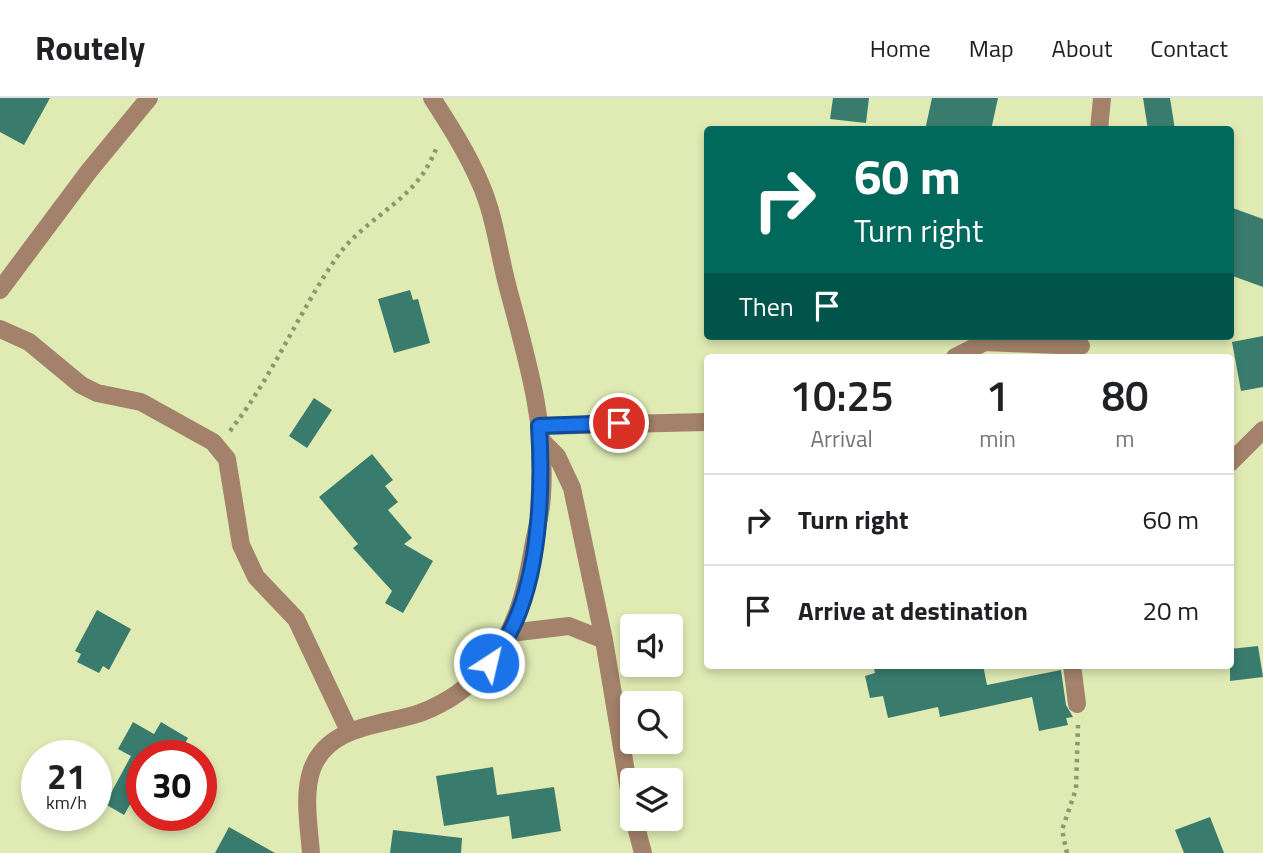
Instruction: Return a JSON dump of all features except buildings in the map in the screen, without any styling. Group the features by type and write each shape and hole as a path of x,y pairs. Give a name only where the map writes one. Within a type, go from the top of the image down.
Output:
{"street":[{"path":"0,290 89,171 149,98"},
{"path":"311,853 308,808 312,769 325,749 349,731 419,713 442,704 470,685 510,633 524,598 539,515 542,495 540,433 526,348 482,187 432,98"},
{"path":"1099,126 1102,98"},
{"path":"0,328 29,342 81,385 97,393 141,402 217,447 227,459 241,545 256,577 296,619 349,731"},
{"path":"961,354 985,342 1082,346"},
{"path":"540,433 704,422"},
{"path":"1234,459 1263,430"},
{"path":"540,433 557,456 572,488 604,640 625,768"},
{"path":"510,633 569,626 604,640"},
{"path":"1073,669 1077,704"},
{"path":"637,831 643,853"}],"path":[{"path":"217,447 269,377 338,256 355,234 390,208 422,175 449,124"},
{"path":"1067,853 1062,830 1076,789 1077,704"}],"route":[{"path":"489,663 510,633 524,598 542,495 539,426 619,423"}]}
